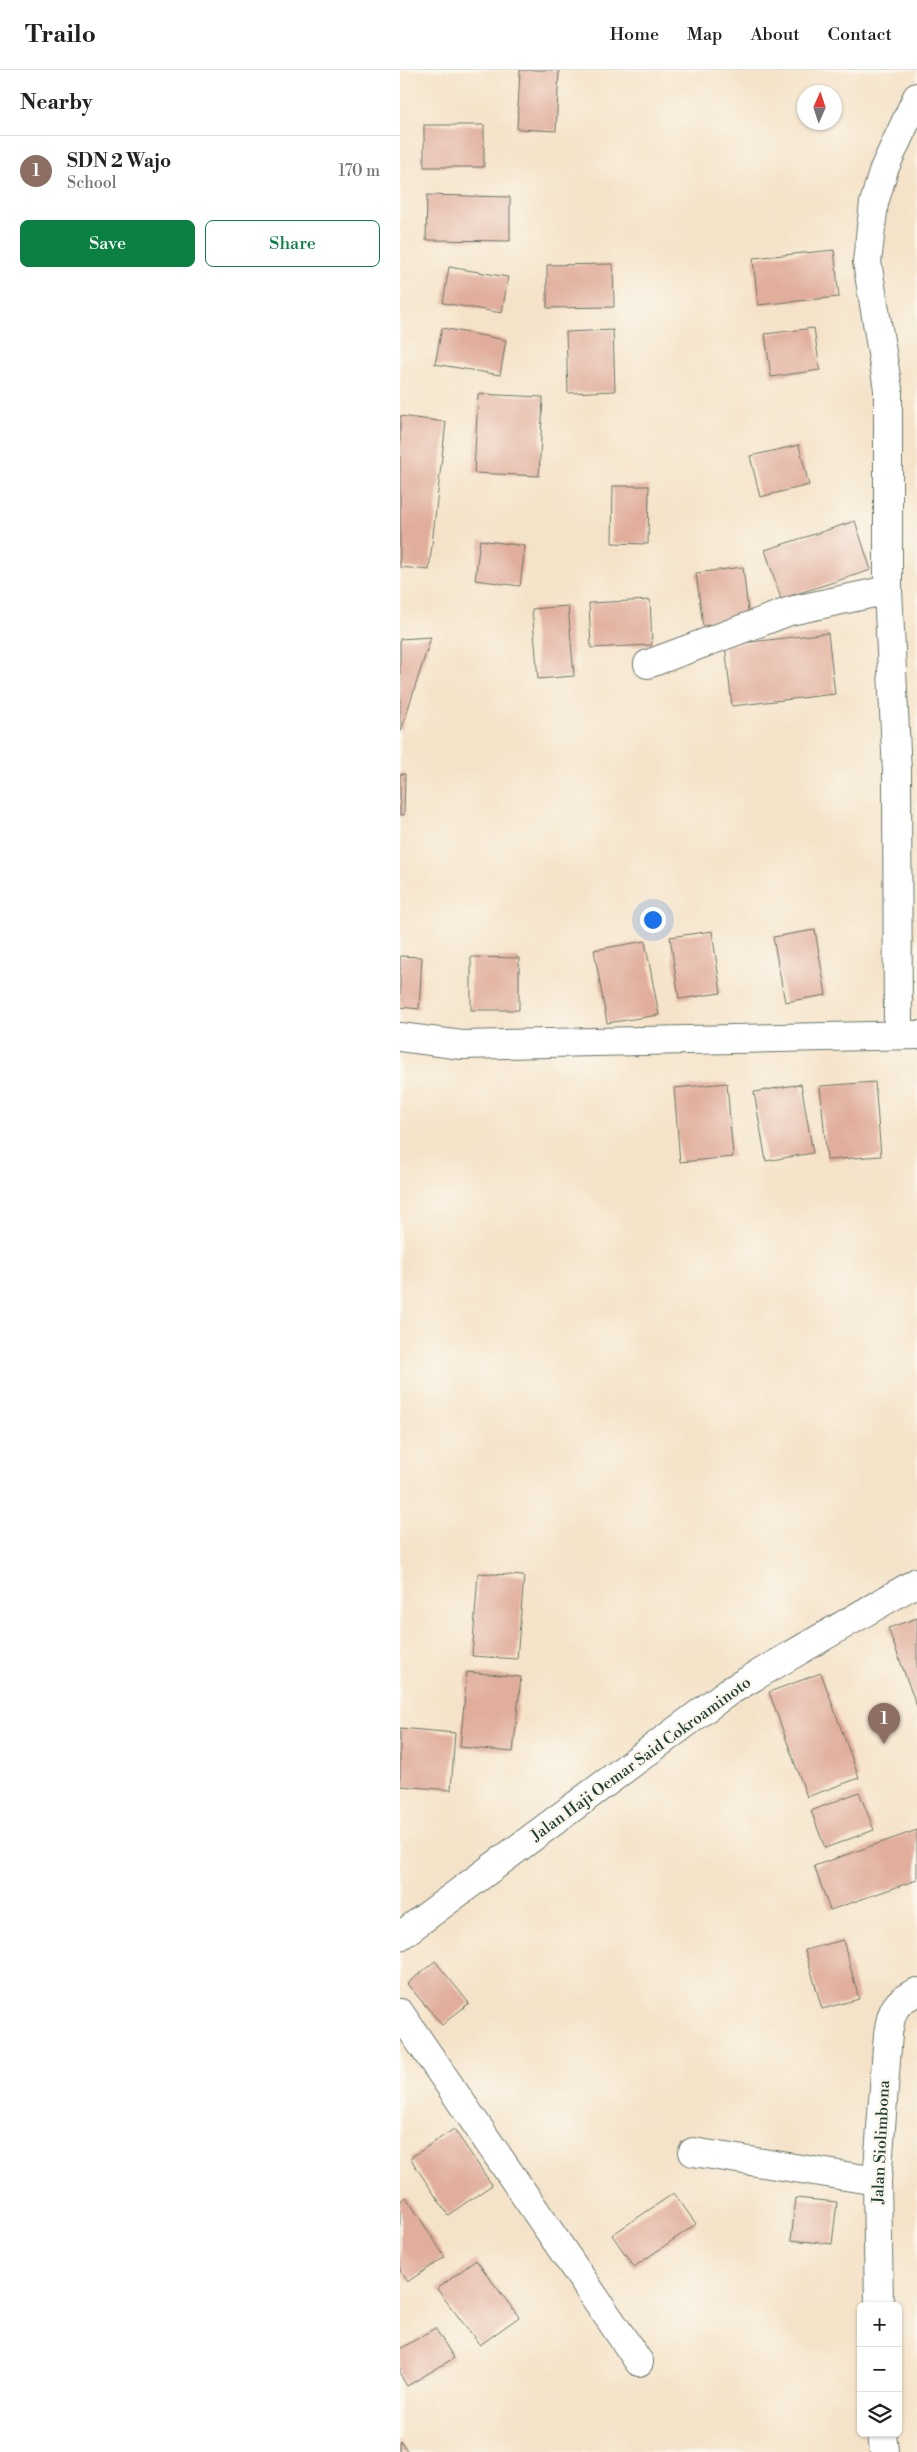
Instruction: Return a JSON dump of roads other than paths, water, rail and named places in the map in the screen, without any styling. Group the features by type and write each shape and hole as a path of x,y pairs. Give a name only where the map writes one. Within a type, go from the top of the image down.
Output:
{"street":[{"path":"400,1037 462,1045 907,1035 907,772 888,590 888,389 868,262 874,203 881,178 917,96"},
{"path":"648,664 790,610 888,590"},
{"name":"Jalan Haji Oemar Said Cokroaminoto","path":"400,1936 728,1692 917,1582"},
{"name":"Jalan Siolimbona","path":"879,2302 877,2181 891,2012 905,1997 917,1992"},
{"path":"400,2013 639,2362"},
{"path":"693,2152 877,2181"},
{"path":"882,2437 884,2452"}],"place":[{"name":"SDN 2 Wajo","path":"884,1744"}]}
